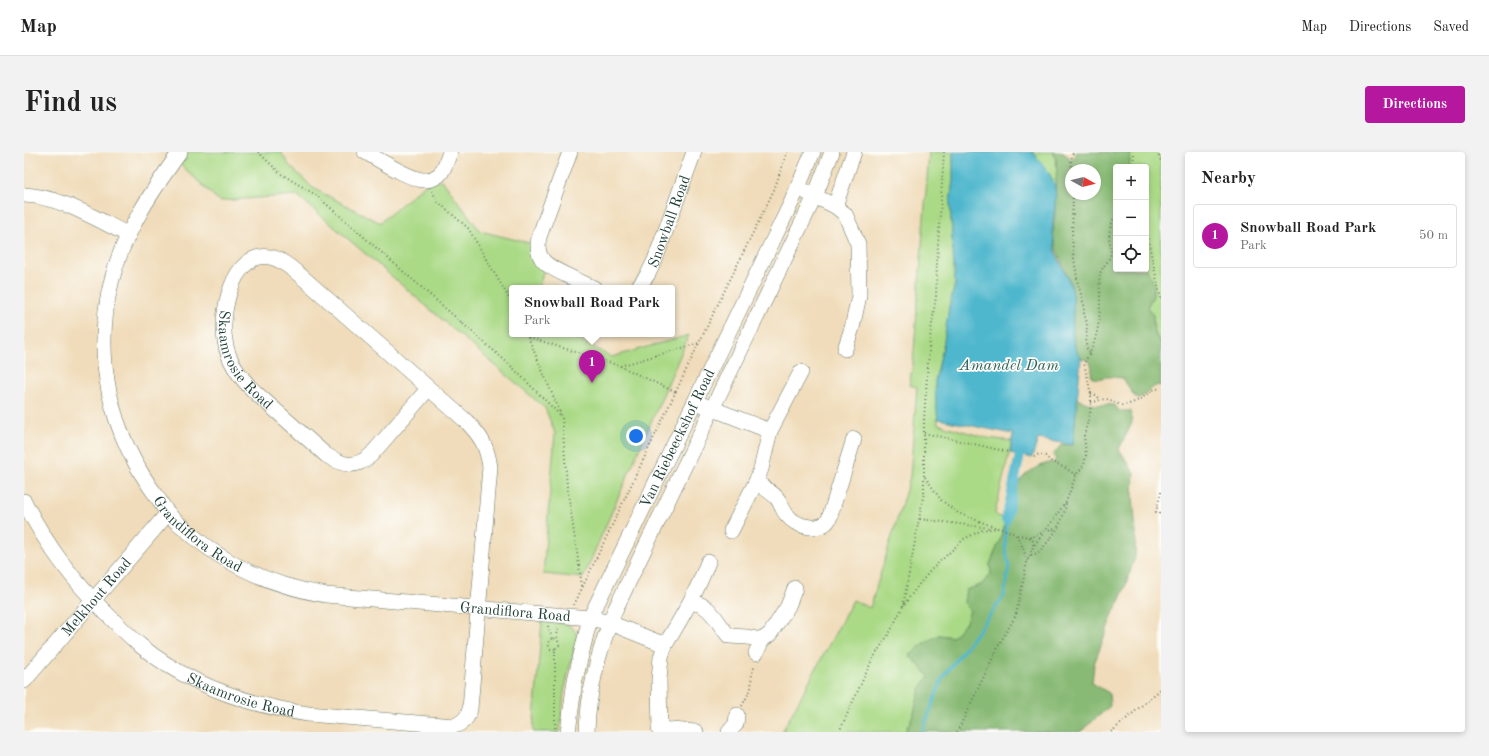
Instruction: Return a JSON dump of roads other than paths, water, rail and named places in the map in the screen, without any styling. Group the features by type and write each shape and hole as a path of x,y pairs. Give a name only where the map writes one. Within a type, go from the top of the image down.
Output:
{"street":[{"name":"Grandiflora Road","path":"180,152 142,208 127,234 117,260 108,298 104,336 106,376 114,414 128,451 141,474 168,513 193,536 234,564 253,574 290,588 326,595 478,610 590,618 610,623 665,645"},
{"path":"365,152 414,178 424,180 430,180 439,174 445,166 450,152"},
{"path":"570,152 539,237 538,249 542,260 551,268 588,285"},
{"name":"Snowball Road","path":"640,285 655,260 694,152"},
{"name":"Van Riebeeckshof Road","path":"568,732 574,680 590,618 798,188 813,152"},
{"name":"Van Riebeeckshof Road","path":"587,732 592,690 610,623 815,196 832,152"},
{"path":"835,206 854,152"},
{"path":"798,188 835,206 845,214 855,236 858,248 859,296 852,328 845,350"},
{"path":"24,195 37,196 56,201 127,234"},
{"name":"Skaamrosie Road","path":"24,500 56,556 71,576 93,600 133,640 151,654 190,677 229,695 268,707 308,714 450,726 459,725 466,718 470,709 490,467 488,453 484,443 476,431 466,421 301,276 279,260 270,257 262,257 252,260 243,268 236,278 229,292 223,324 225,342 237,371 256,393 326,455 336,461 344,464 354,464 364,461 371,455 428,388"},
{"path":"731,531 756,482 761,469 770,431 801,372"},
{"path":"695,402 770,431"},
{"path":"756,482 778,498 785,514 789,518 811,527 817,528 823,526 830,519 854,439"},
{"name":"Melkhout Road","path":"24,681 168,513"},
{"path":"696,732 660,731 659,680 661,657 665,645 698,588 708,562"},
{"path":"690,603 699,603 713,614 720,623 724,632 729,636 747,637 759,647 770,634 788,606 795,588"},
{"path":"729,732 736,724 737,715"}],"water":[{"name":"Amandel Dam","path":"953,152 1032,152 1052,178 1056,192 1053,225 1055,249 1072,289 1072,328 1074,344 1081,358 1073,445 1038,439 1032,458 1010,453 1013,434 938,419 935,381 943,348 949,307 955,284 950,203 953,180"}],"waterway":[{"path":"1006,520 1020,455"},
{"path":"922,732 942,679 1004,596 1009,566 1005,549 1006,520"}],"place":[{"name":"Snowball Road Park","path":"592,383"}]}
